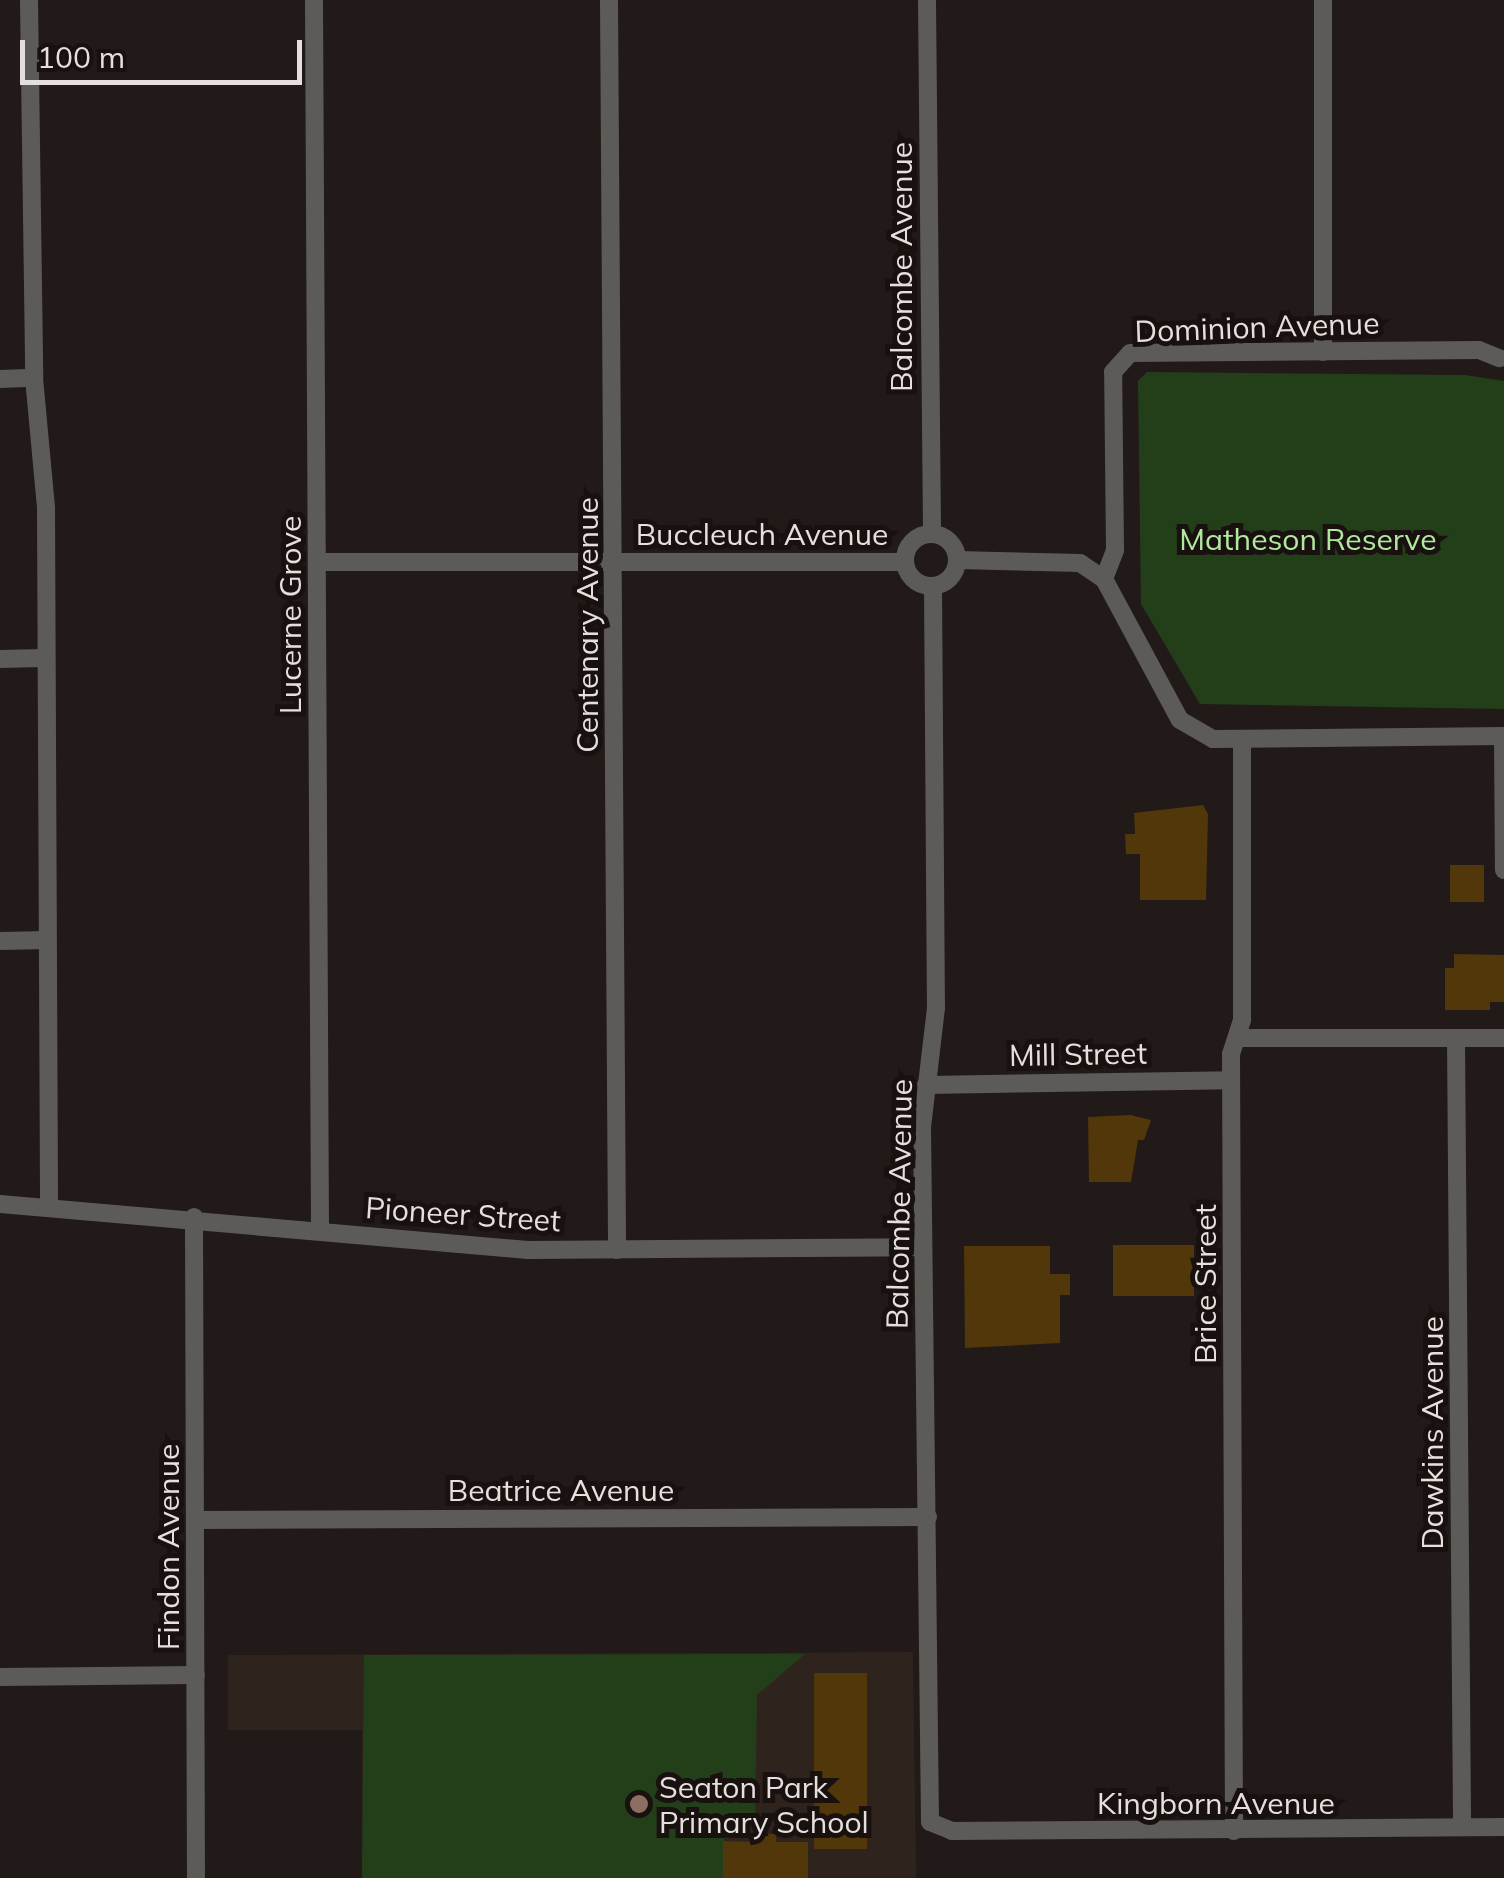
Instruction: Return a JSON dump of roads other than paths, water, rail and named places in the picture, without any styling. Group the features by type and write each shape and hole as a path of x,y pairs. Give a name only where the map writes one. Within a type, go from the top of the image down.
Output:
{"street":[{"path":"29,0 34,378 46,508 49,1204"},
{"name":"Lucerne Grove","path":"314,0 320,1230"},
{"name":"Centenary Avenue","path":"610,0 618,1250"},
{"name":"Balcombe Avenue","path":"927,0 932,534"},
{"path":"1323,0 1323,352"},
{"name":"Dominion Avenue","path":"1104,579 1116,550 1113,372 1118,360 1130,353 1479,350 1499,358"},
{"path":"0,379 34,378"},
{"path":"932,534 947,540 957,560 948,580 933,586 912,577 906,562 910,546 932,534"},
{"path":"957,560 1080,562 1104,579 1180,720 1213,739 1503,736 1504,870"},
{"name":"Buccleuch Avenue","path":"318,562 906,562"},
{"name":"Balcombe Avenue","path":"930,1822 923,1248 926,1085 936,1008 933,586"},
{"path":"0,659 45,658"},
{"name":"Brice Street","path":"1234,1831 1231,1054 1240,1038 1242,740"},
{"path":"0,941 46,940"},
{"path":"1240,1038 1504,1038"},
{"name":"Dawkins Avenue","path":"1456,1038 1462,1828"},
{"name":"Mill Street","path":"926,1085 1231,1080"},
{"name":"Pioneer Street","path":"0,1204 49,1204 528,1250 923,1248"},
{"name":"Findon Avenue","path":"194,1217 196,1878"},
{"name":"Beatrice Avenue","path":"195,1520 928,1517"},
{"path":"0,1677 196,1675"},
{"name":"Kingborn Avenue","path":"930,1822 952,1831 1504,1827"}],"place":[{"name":"Seaton Park Primary School","path":"639,1804"}],"park label":[{"name":"Matheson Reserve","path":"1308,539"}]}
